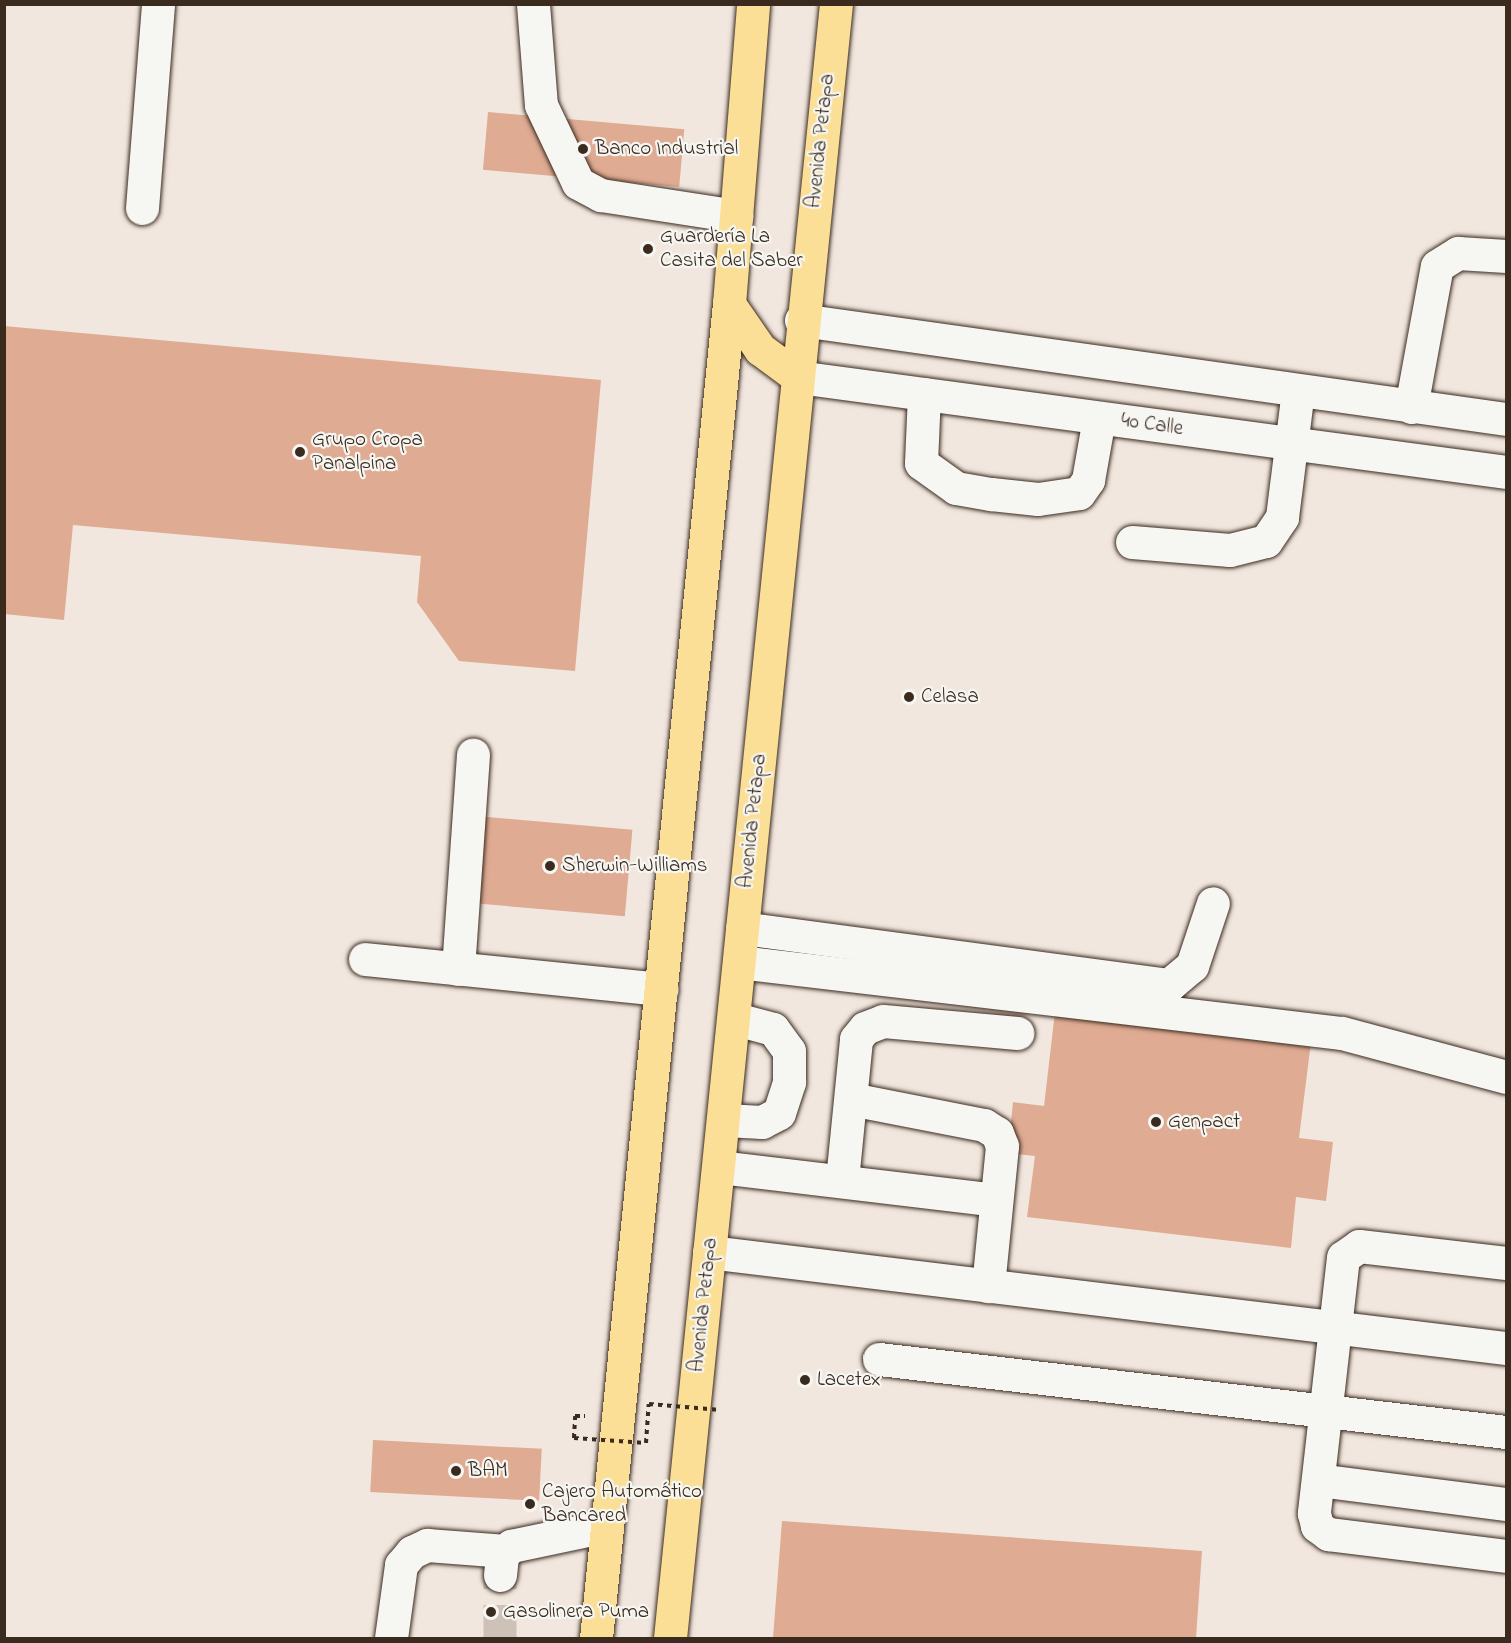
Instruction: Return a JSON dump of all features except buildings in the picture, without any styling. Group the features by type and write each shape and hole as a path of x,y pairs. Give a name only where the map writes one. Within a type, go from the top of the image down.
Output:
{"main road":[{"path":"596,1638 729,304 753,4"},
{"name":"Avenida Petapa","path":"670,1638 709,1252 725,1120 738,962 798,377 801,320 836,4"},
{"path":"729,304 760,349 798,377"}],"street":[{"path":"142,208 158,4"},
{"path":"533,4 541,105 578,183 601,195 736,216"},
{"path":"1411,406 1437,266 1458,253 1506,256"},
{"path":"801,320 1506,419"},
{"name":"40 Calle","path":"798,377 1506,472"},
{"path":"1132,542 1230,550 1266,541 1282,517 1298,391"},
{"path":"924,394 921,464 956,488 991,494 1038,499 1079,493 1088,480 1099,418"},
{"path":"458,969 473,755"},
{"path":"742,928 1169,985 1192,966 1213,903"},
{"path":"365,959 661,989"},
{"path":"738,962 1342,1033 1506,1077"},
{"path":"725,1120 762,1122 778,1113 789,1082 789,1051 773,1029 735,1019"},
{"path":"842,1180 856,1039 883,1021 1017,1034"},
{"path":"851,1099 984,1125 997,1133 1002,1146 988,1286"},
{"path":"720,1167 996,1200"},
{"path":"1506,1263 1350,1248 1343,1257 1314,1513 1317,1526 1328,1534 1506,1556"},
{"path":"709,1252 1506,1348"},
{"path":"879,1359 1506,1432"},
{"path":"1318,1480 1506,1504"},
{"path":"391,1638 401,1565 412,1552 427,1545 503,1563 607,1526"}],"path":[{"path":"575,1416 574,1438 646,1443 649,1404 721,1410"}],"tunnel":[{"path":"500,1575 500,1638"}],"place":[{"name":"Banco Industrial","path":"583,149"},
{"name":"Guardería La Casita del Saber","path":"648,249"},
{"name":"Grupo Cropa Panalpina","path":"300,452"},
{"name":"Celasa","path":"909,697"},
{"name":"Sherwin-Williams","path":"550,866"},
{"name":"Genpact","path":"1156,1122"},
{"name":"Lacetex","path":"805,1380"},
{"name":"BAM","path":"456,1471"},
{"name":"Cajero Automático Bancared","path":"530,1504"},
{"name":"Gasolinera Puma","path":"491,1612"}]}
